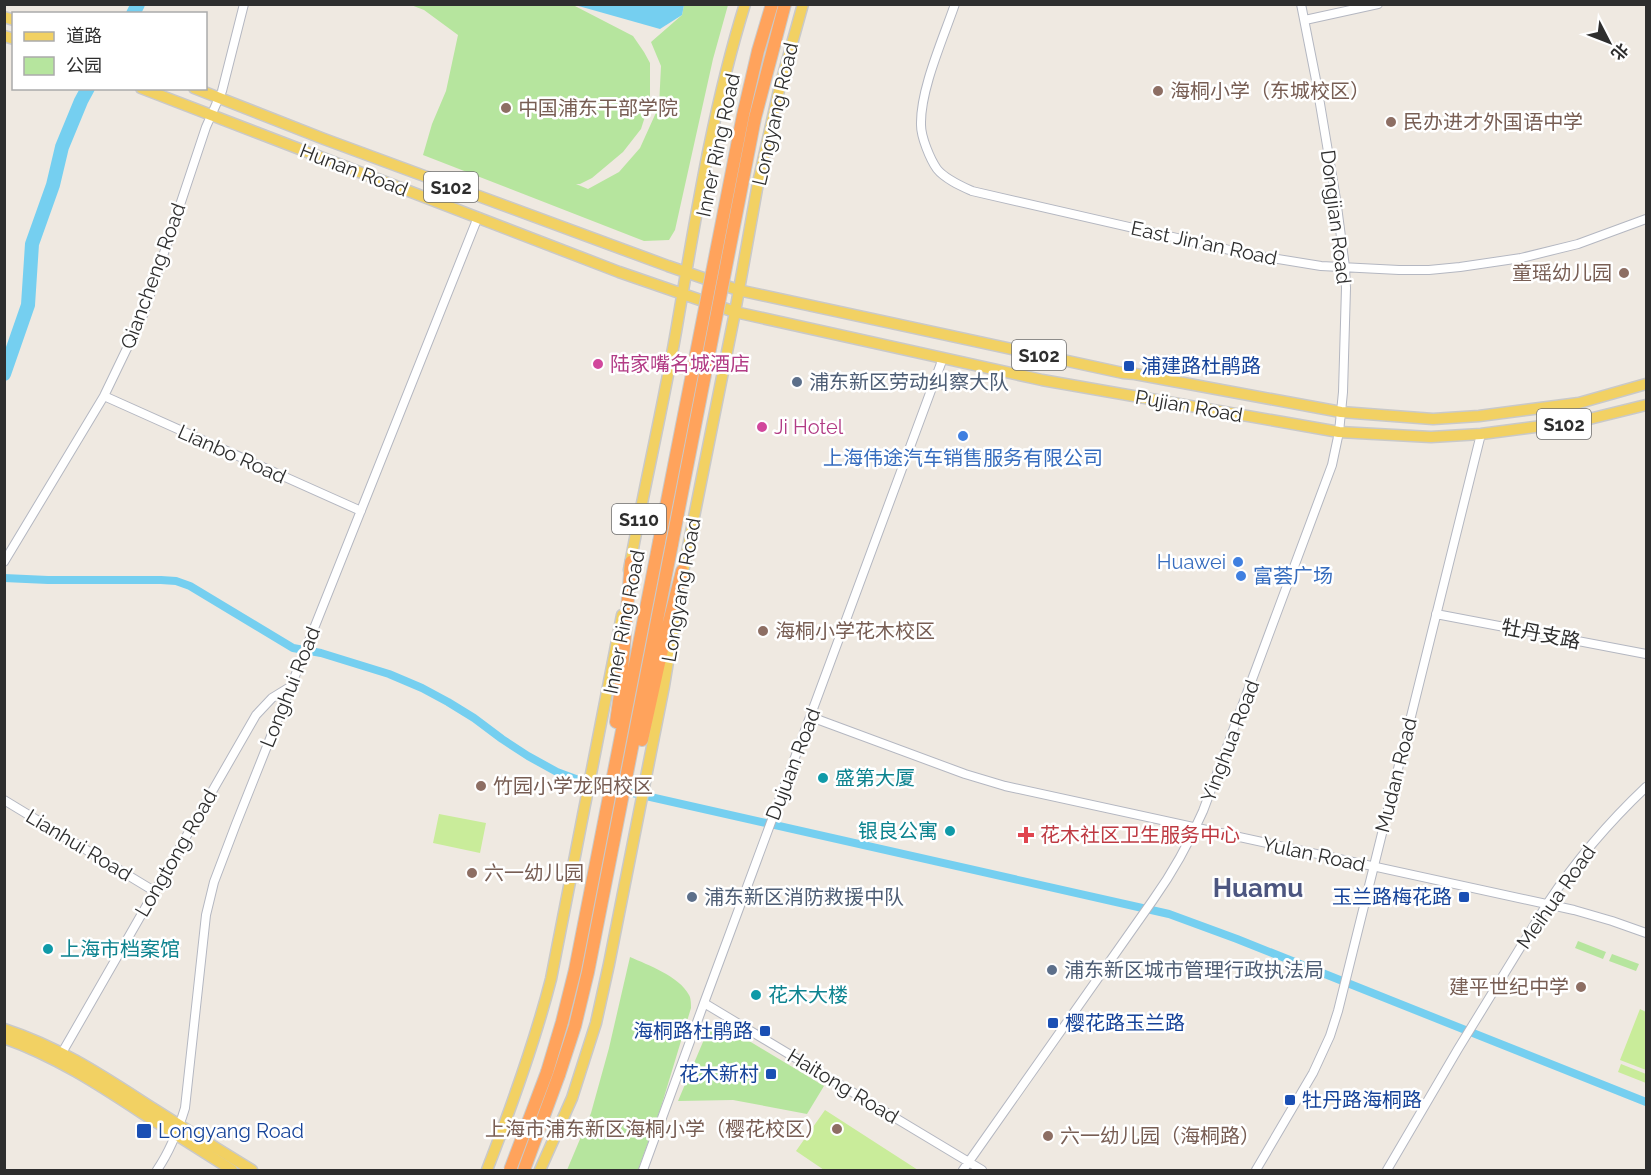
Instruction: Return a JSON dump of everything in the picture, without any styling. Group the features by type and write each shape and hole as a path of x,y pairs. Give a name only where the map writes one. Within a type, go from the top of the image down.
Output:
{"highway":[{"name":"Inner Ring Road","path":"524,1170 553,1074 589,899 614,804 659,542 743,115 772,4"},
{"name":"Inner Ring Road","path":"620,772 672,544 755,118 785,4"},
{"path":"620,772 619,702 631,562"},
{"path":"614,804 620,772 661,654 682,572"},
{"name":"Inner Ring Road","path":"510,1170 574,1026 588,972 616,831 614,804"}],"main road":[{"name":"S110","path":"486,1170 520,1084 544,1006 554,962 614,661 705,167 724,82 745,4"},
{"name":"Longyang Road","path":"540,1170 572,1098 605,984 669,663 682,572 771,122 803,4"},
{"name":"Hunan Road","path":"146,90 682,294 735,312"},
{"name":"Hunan Road","path":"199,90 324,140 738,290"},
{"name":"Pujian Road","path":"738,290 1123,373 1341,412 1433,419 1479,416 1579,404 1647,384"},
{"name":"Pujian Road","path":"735,312 1042,380 1339,432 1431,437 1480,434 1581,422 1647,405"},
{"path":"4,1029 27,1037 59,1056 90,1079 252,1170"},
{"path":"4,1038 59,1056"},
{"path":"178,1130 232,1170"}],"street":[{"name":"Qiancheng Road","path":"4,562 104,396 144,313 206,127 228,72 244,4"},
{"name":"East Jin'an Road","path":"955,4 926,90 921,126 926,147 937,170 958,185 972,191 1247,254 1320,266 1344,267 1430,270 1491,263 1578,244 1647,219"},
{"name":"Dongjian Road","path":"1301,4 1336,199 1346,288 1344,369 1339,432"},
{"path":"1305,20 1378,4"},
{"name":"Longhui Road","path":"157,1170 178,1130 187,1096 205,926 214,882 478,217"},
{"name":"Dujuan Road","path":"643,1170 943,358"},
{"name":"Lianbo Road","path":"104,396 361,511"},
{"name":"Yinghua Road","path":"963,1170 1177,865 1196,829 1329,476 1339,432"},
{"name":"Mudan Road","path":"1256,1170 1317,1067 1330,1036 1480,434"},
{"name":"牡丹支路","path":"1436,614 1647,654"},
{"name":"Longtong Road","path":"59,1056 256,715 272,698 290,687"},
{"name":"Yulan Road","path":"811,717 995,784 1547,904 1593,915 1647,933"},
{"name":"Meihua Road","path":"1387,1170 1547,904 1618,815 1647,787"},
{"name":"Lianhui Road","path":"4,800 154,891"},
{"name":"Haitong Road","path":"704,1003 982,1170"}],"green space":[{"name":"中国浦东干部学院","path":"411,5 573,5 633,36 650,63 650,101 641,129 623,152 592,178 576,184 588,189 619,172 640,148 659,106 661,66 651,42 682,15 684,5 728,5 713,59 675,230 669,240 644,241 423,155 432,124 446,91 458,35 424,10"},
{"path":"439,814 486,823 480,853 433,843"},
{"path":"1578,941 1606,952 1603,959 1575,948"},
{"path":"1612,954 1639,964 1636,971 1609,961"},
{"path":"630,957 678,982 690,996 691,1008 661,1107 638,1170 567,1170 591,1113"},
{"path":"1640,1009 1646,1012 1646,1070 1620,1060"},
{"path":"721,1024 824,1086 807,1114 733,1100 678,1101 708,1030"},
{"path":"1621,1064 1646,1074 1646,1083 1618,1072"},
{"name":"上海市浦东新区海桐小学（樱花校区）","path":"825,1110 918,1170 824,1170 796,1151"}],"water":[{"path":"575,5 684,5 682,15 660,29"}],"waterway":[{"path":"134,12 138,4"},
{"path":"4,374 28,305 32,244 53,185 62,147 87,90"},
{"path":"4,578 176,581 190,586 293,648 321,653 389,674 422,688 474,718 528,756 557,772 584,782 1169,914 1646,1102"}],"place":[{"name":"海桐小学（东城校区）","path":"1158,91"},
{"name":"中国浦东干部学院","path":"506,108"},
{"name":"民办进才外国语中学","path":"1391,122"},
{"name":"童瑶幼儿园","path":"1624,273"},
{"name":"陆家嘴名城酒店","path":"598,364"},
{"name":"浦建路杜鹃路","path":"1129,366"},
{"name":"浦东新区劳动纠察大队","path":"797,382"},
{"name":"Ji Hotel","path":"762,427"},
{"name":"上海伟途汽车销售服务有限公司","path":"963,436"},
{"name":"Huawei","path":"1238,562"},
{"name":"富荟广场","path":"1241,576"},
{"name":"海桐小学花木校区","path":"763,631"},
{"name":"盛第大厦","path":"823,778"},
{"name":"竹园小学龙阳校区","path":"481,786"},
{"name":"银良公寓","path":"950,831"},
{"name":"花木社区卫生服务中心","path":"1026,835"},
{"name":"六一幼儿园","path":"472,873"},
{"name":"浦东新区消防救援中队","path":"692,897"},
{"name":"玉兰路梅花路","path":"1464,897"},
{"name":"上海市档案馆","path":"48,949"},
{"name":"浦东新区城市管理行政执法局","path":"1052,970"},
{"name":"建平世纪中学","path":"1581,987"},
{"name":"花木大楼","path":"756,995"},
{"name":"樱花路玉兰路","path":"1053,1023"},
{"name":"海桐路杜鹃路","path":"765,1031"},
{"name":"花木新村","path":"771,1074"},
{"name":"牡丹路海桐路","path":"1290,1100"},
{"name":"上海市浦东新区海桐小学（樱花校区）","path":"837,1129"},
{"name":"Longyang Road","path":"144,1131"},
{"name":"六一幼儿园（海桐路）","path":"1048,1136"}],"district":[{"name":"Huamu","path":"1258,888"}]}
